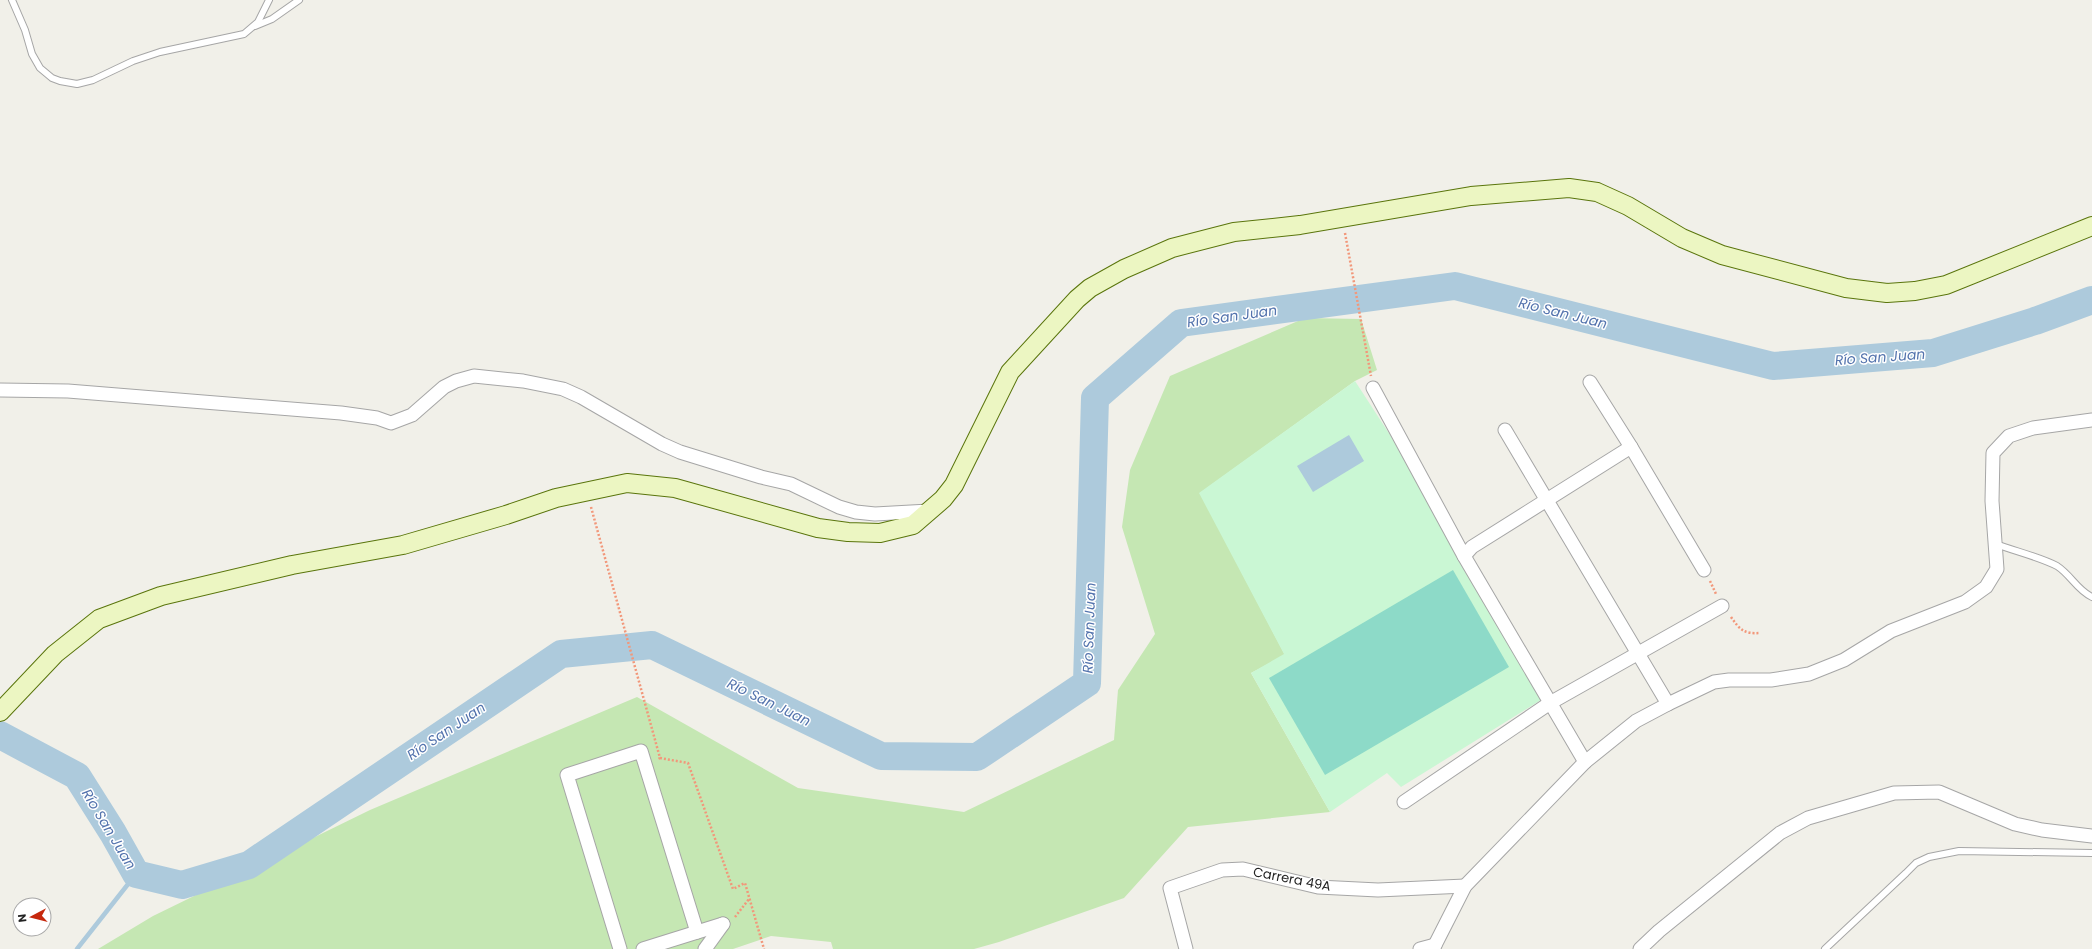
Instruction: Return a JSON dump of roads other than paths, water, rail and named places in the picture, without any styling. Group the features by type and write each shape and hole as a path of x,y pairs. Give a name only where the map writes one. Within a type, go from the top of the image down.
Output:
{"main road":[{"path":"0,712 55,654 99,619 161,596 292,565 403,545 506,515 556,498 587,491 627,483 675,488 818,528 848,532 880,533 913,525 943,499 954,485 1010,372 1077,299 1090,288 1124,269 1172,248 1234,232 1300,225 1471,196 1569,188 1597,192 1622,203 1682,238 1722,255 1846,288 1887,293 1915,292 1946,285 2092,226"}],"street":[{"path":"0,390 68,391 341,413 377,418 391,422 412,416 444,387 456,381 474,376 523,381 562,390 581,397 662,444 680,452 761,477 791,484 839,507 856,512 875,514 929,511"},
{"path":"1590,382 1632,447 1704,570"},
{"path":"1373,388 1464,556 1585,762"},
{"path":"1420,949 1436,947 1465,886 1585,762 1636,722 1668,704 1714,682 1729,680 1771,680 1810,674 1844,660 1891,631 1965,602 1986,587 1997,569 1992,501 1993,453 2009,436 2027,430 2092,420"},
{"path":"1505,430 1668,704"},
{"path":"1464,556 1472,547 1632,447"},
{"path":"1404,802 1550,703 1722,606"},
{"path":"620,949 567,775 641,751 697,932"},
{"path":"1640,949 1658,931 1780,833 1808,818 1894,793 1919,791 1939,792 2015,824 2042,830 2092,836"},
{"name":"Carrera 49A","path":"1186,949 1170,888 1222,870 1243,870 1318,887 1378,890 1465,886"},
{"path":"643,949 723,924 705,949"}],"lane":[{"path":"12,0 35,61 40,68 52,78 68,83 85,82 133,61 160,52 244,34 255,26 272,19 299,0"},
{"path":"255,26 269,0"},
{"path":"1995,544 2057,566 2067,574 2083,592 2092,597"},
{"path":"1825,949 1916,863 1930,857 1959,851 2092,853"}],"water":[{"path":"1349,435 1364,461 1313,492 1297,466"}],"waterway":[{"name":"Río San Juan","path":"0,735 77,776 113,833 136,874 182,885 249,865 561,654 652,645 881,756 977,757 1087,683 1095,398 1181,323 1455,286 1773,366 1933,353 2035,321 2092,300"},
{"path":"77,949 136,874"}]}
